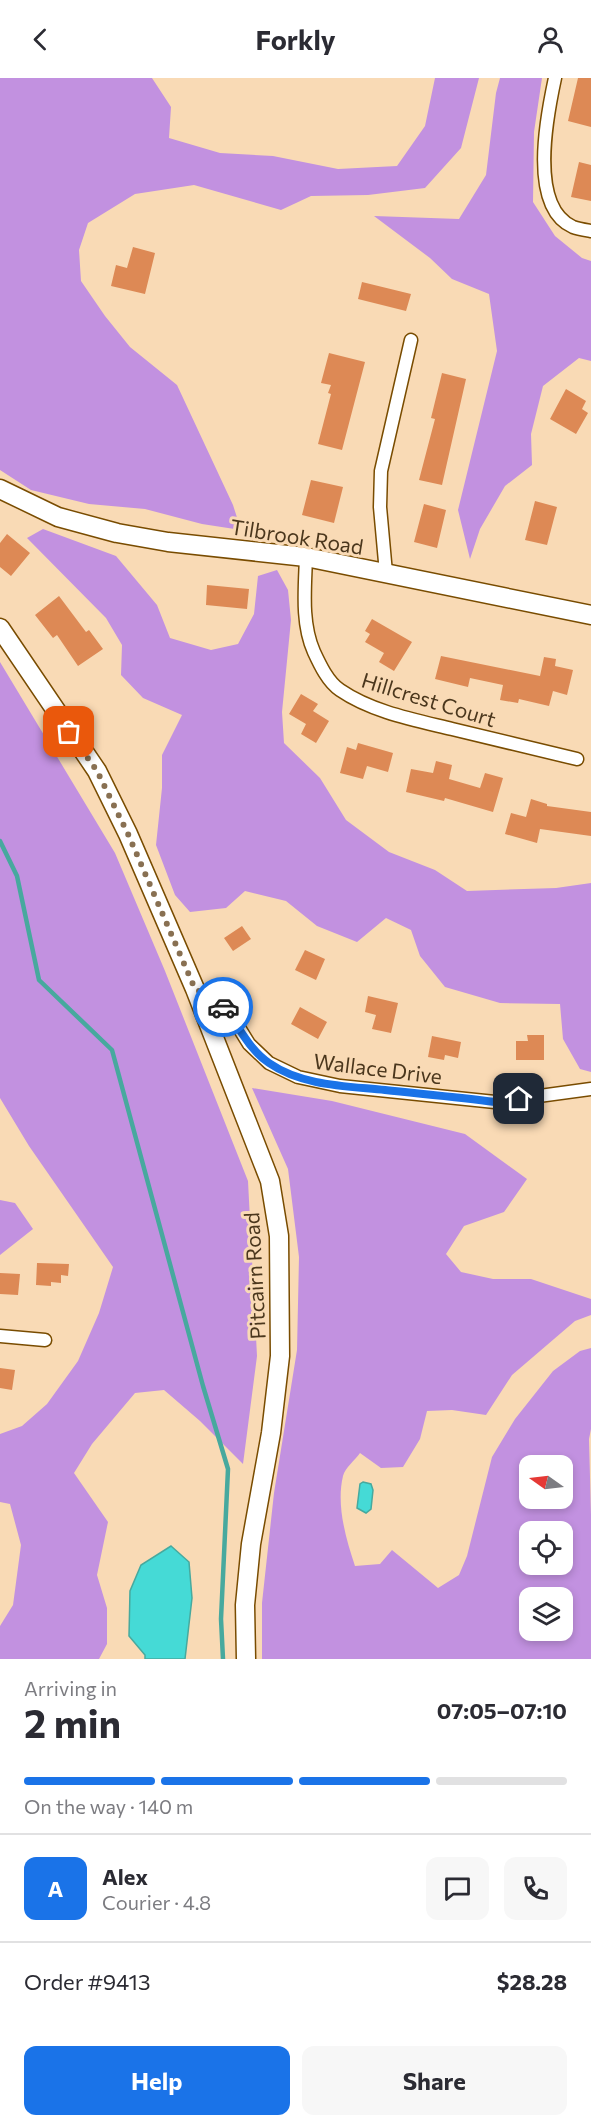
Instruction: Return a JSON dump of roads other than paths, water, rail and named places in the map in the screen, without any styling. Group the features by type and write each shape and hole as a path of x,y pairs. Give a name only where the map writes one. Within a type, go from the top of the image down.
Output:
{"street":[{"path":"555,78 547,118 544,175 549,199 556,212 572,226 591,231"},
{"path":"386,573 380,507 381,471 411,340"},
{"name":"Tilbrook Road","path":"0,489 58,517 117,533 168,542 306,557 591,615"},
{"name":"Hillcrest Court","path":"306,557 307,630 324,671 337,688 358,701 418,721 577,759"},
{"name":"Pitcairn Road","path":"0,628 97,771 128,834 195,989 270,1181 279,1236 280,1356 271,1433 251,1544 245,1605 246,1659"},
{"name":"Wallace Drive","path":"195,989 215,999 233,1018 249,1044 269,1063 298,1077 340,1086 495,1102 591,1089"},
{"path":"0,1336 45,1341"}],"water":[{"path":"363,1482 371,1484 373,1490 371,1509 366,1513 357,1508 360,1484"},
{"path":"171,1546 189,1562 192,1598 185,1659 145,1659 145,1655 129,1636 130,1591 141,1565"}],"waterway":[{"path":"0,841 17,876 39,980 112,1050 203,1386 228,1469 221,1619 223,1659"}]}
